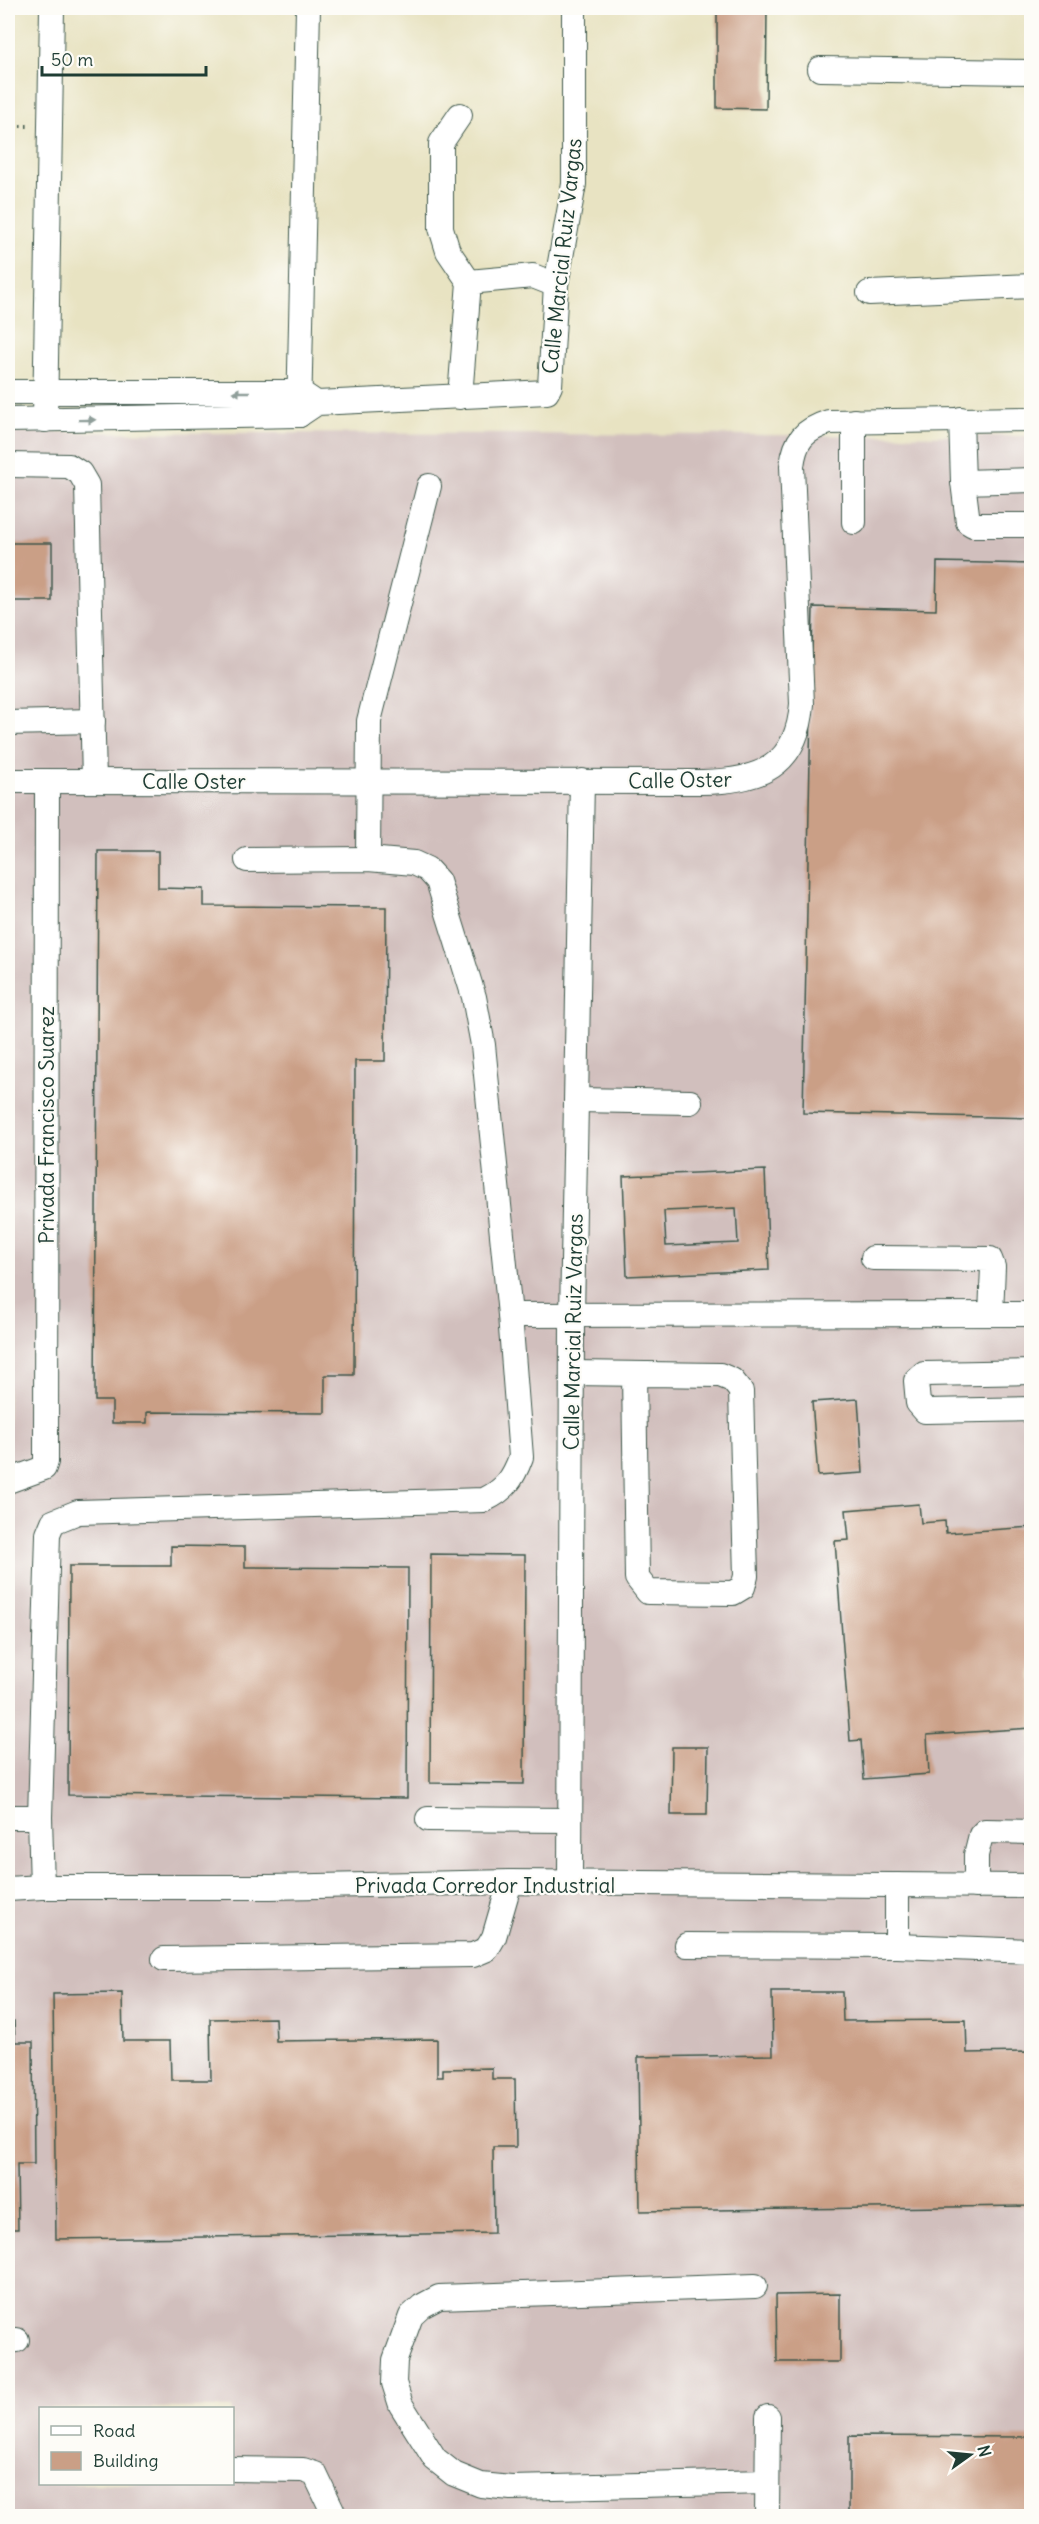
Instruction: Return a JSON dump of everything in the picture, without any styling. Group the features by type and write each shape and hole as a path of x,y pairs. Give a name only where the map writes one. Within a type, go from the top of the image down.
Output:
{"street":[{"path":"45,420 52,8"},
{"path":"305,403 308,8"},
{"name":"Calle Marcial Ruiz Vargas","path":"460,397 542,393 547,392 550,386 556,285 574,184 574,8"},
{"path":"820,69 1032,72"},
{"path":"8,420 45,420 305,403 460,397 469,282 448,251 441,228 441,143 460,115"},
{"path":"469,282 533,276 556,285"},
{"path":"869,293 1032,286"},
{"path":"8,393 305,403"},
{"path":"961,419 966,517 973,525 1032,525"},
{"name":"Calle Oster","path":"8,781 728,782 768,770 784,758 797,733 802,704 792,466 794,450 801,435 815,426 829,422 1032,419"},
{"path":"854,422 854,522"},
{"path":"8,465 69,466 80,473 87,485 94,781"},
{"path":"963,482 1032,480"},
{"path":"368,859 369,721 429,486"},
{"path":"8,723 93,722"},
{"name":"Privada Francisco Suarez","path":"8,1481 44,1468 46,1462 46,781"},
{"name":"Calle Marcial Ruiz Vargas","path":"570,1883 572,1316 582,781"},
{"path":"42,1887 40,1817 48,1534 53,1522 78,1512 484,1500 501,1492 513,1478 521,1457 510,1315 480,1022 438,881 427,869 414,863 368,859 247,860"},
{"path":"577,1100 690,1102"},
{"path":"873,1258 990,1259 993,1266 991,1314"},
{"path":"510,1315 1032,1314"},
{"path":"1032,1372 924,1374 916,1381 918,1403 925,1411 1032,1409"},
{"path":"572,1373 720,1375 732,1380 741,1391 746,1576 743,1587 733,1593 648,1592 637,1578 634,1374"},
{"path":"8,1817 40,1817"},
{"path":"428,1819 570,1820"},
{"path":"976,1886 976,1855 981,1835 985,1831 1032,1832"},
{"path":"164,1959 473,1955 487,1949 494,1937 510,1882"},
{"name":"Privada Corredor Industrial","path":"8,1889 510,1882 1032,1886"},
{"path":"897,1885 897,1946"},
{"path":"687,1945 897,1946 1032,1951"},
{"path":"755,2286 439,2297 422,2306 411,2316 395,2360 394,2383 401,2405 435,2459 454,2474 481,2486 511,2488 767,2482"},
{"path":"767,2517 768,2417"},
{"path":"234,2469 303,2469 315,2474 336,2517"}],"shaded area":[{"path":"8,432 1031,436 1031,2516 8,2516"}],"building":[{"path":"717,8 767,8 766,109 717,108"},
{"path":"8,543 52,543 52,601 8,601"},
{"path":"937,562 1032,564 1032,1118 803,1113 813,607 936,610"},
{"path":"98,851 158,851 158,888 204,889 204,906 386,907 385,1061 355,1061 354,1375 325,1375 325,1413 147,1412 147,1423 112,1423 112,1401 95,1401"},
{"path":"765,1170 769,1270 627,1276 623,1176","holes":["736,1208 738,1243 666,1246 664,1211"]},
{"path":"858,1399 863,1473 818,1476 812,1402"},
{"path":"919,1504 921,1523 945,1521 946,1533 1032,1527 1032,1728 927,1735 929,1774 864,1779 861,1740 850,1741 835,1541 849,1540 846,1510"},
{"path":"171,1546 245,1547 245,1567 408,1568 407,1798 68,1795 69,1566 171,1566"},
{"path":"431,1554 525,1555 524,1784 430,1783"},
{"path":"672,1747 708,1747 707,1815 671,1815"},
{"path":"772,1992 842,1992 843,2021 966,2020 967,2053 1032,2052 1032,2206 640,2211 638,2057 773,2055"},
{"path":"122,1993 123,2041 170,2041 171,2080 211,2080 210,2019 275,2018 276,2041 437,2039 437,2077 443,2077 443,2069 492,2068 492,2079 515,2079 516,2147 493,2147 494,2233 56,2239 53,1994"},
{"path":"8,2021 14,2021 15,2042 33,2042 34,2164 17,2164 18,2229 8,2229"},
{"path":"840,2294 840,2362 777,2362 776,2295"},
{"path":"849,2436 1032,2437 1032,2516 849,2516"}]}
